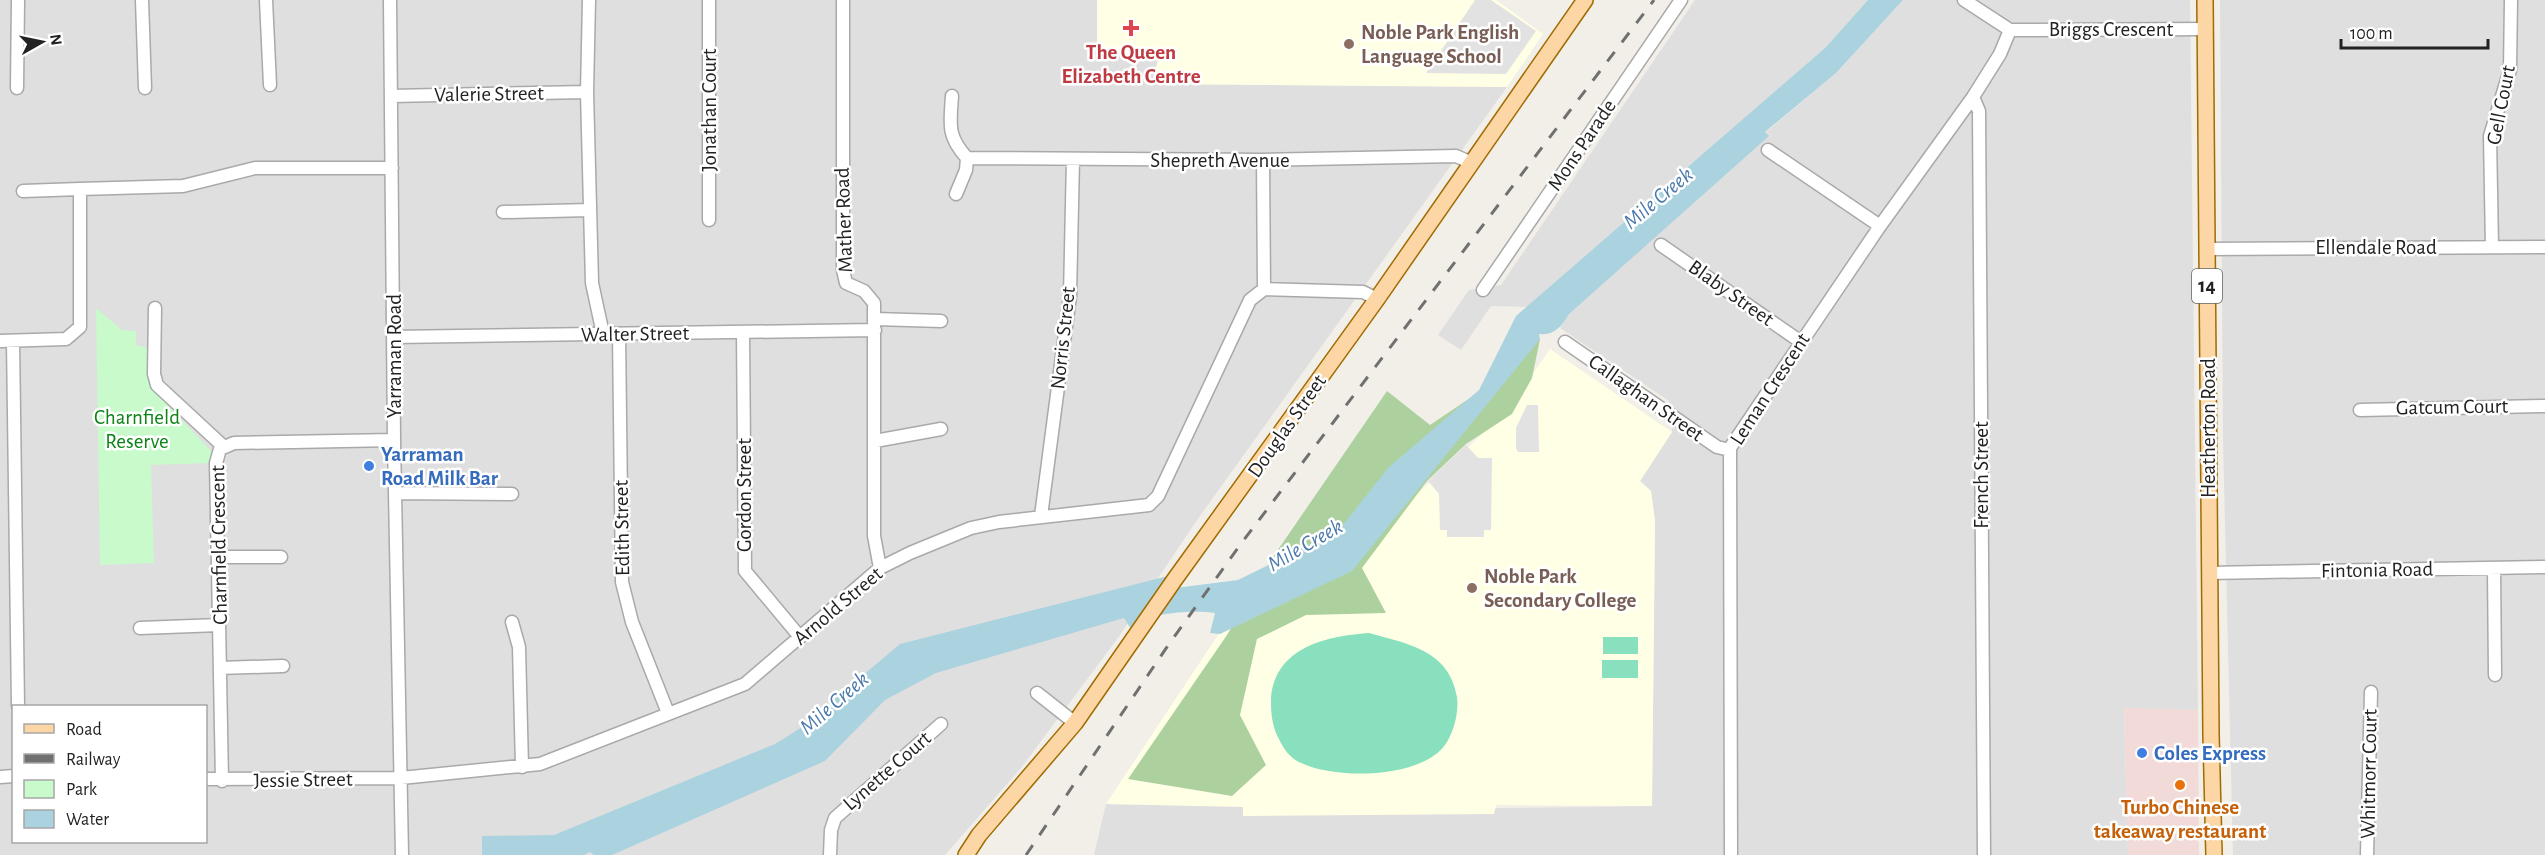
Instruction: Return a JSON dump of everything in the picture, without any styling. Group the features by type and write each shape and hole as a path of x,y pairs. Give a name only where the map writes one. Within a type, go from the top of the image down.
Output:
{"main road":[{"name":"Douglas Street","path":"966,855 1075,723 1175,579 1377,299 1585,0"},
{"name":"Heatherton Road","path":"2205,0 2209,573 2214,855"},
{"name":"Douglas Street","path":"957,855 975,843"}],"street":[{"path":"17,88 18,0"},
{"path":"142,0 145,88"},
{"path":"266,0 270,85"},
{"name":"Yarraman Road","path":"390,0 394,440 402,855"},
{"path":"590,0 587,92 592,283 603,334"},
{"name":"Jonathan Court","path":"709,0 709,220"},
{"name":"Mather Road","path":"843,0 843,270 846,283 864,291 874,303 874,536 880,568"},
{"name":"Mons Parade","path":"1484,290 1681,0"},
{"path":"1964,0 2013,30"},
{"name":"Gell Court","path":"2492,247 2490,136 2510,70 2511,0"},
{"name":"Briggs Crescent","path":"2013,30 2205,29"},
{"name":"Leman Crescent","path":"1731,855 1730,450 1880,226 2000,54 2009,47 2013,30"},
{"name":"Valerie Street","path":"391,96 587,92"},
{"path":"952,96 951,123 954,143 967,158 966,170 956,194"},
{"name":"French Street","path":"1972,97 1979,111 1984,855"},
{"path":"1768,150 1880,226"},
{"name":"Shepreth Avenue","path":"967,158 1263,160 1456,156 1472,163"},
{"name":"Norris Street","path":"1041,516 1070,296 1073,159"},
{"path":"1263,160 1264,289 1363,292 1377,299"},
{"path":"23,191 183,186 218,175 255,168 392,168"},
{"path":"0,341 66,339 80,327 80,189"},
{"path":"503,212 590,210"},
{"name":"Blaby Street","path":"1661,245 1801,342"},
{"name":"Ellendale Road","path":"2206,249 2545,247"},
{"name":"Arnold Street","path":"401,778 522,767 562,757 745,684 880,568 971,528 1041,516 1149,505 1158,496 1250,300 1264,289"},
{"path":"155,308 154,374 157,385 224,447"},
{"name":"Walter Street","path":"394,337 743,332 941,321"},
{"name":"Gordon Street","path":"743,332 745,571 800,638"},
{"name":"Edith Street","path":"619,334 622,582 632,622 668,713"},
{"path":"13,341 18,705"},
{"name":"Callaghan Street","path":"1565,342 1717,447 1730,450"},
{"name":"Gatcum Court","path":"2360,410 2545,406"},
{"path":"874,441 941,429"},
{"name":"Charnfield Crescent","path":"222,781 216,463 220,449 234,443 394,440"},
{"path":"395,493 512,494"},
{"path":"218,557 281,557"},
{"name":"Fintonia Road","path":"2209,573 2545,567"},
{"path":"2494,568 2495,675"},
{"path":"512,622 519,646 522,767"},
{"path":"140,628 219,626"},
{"path":"220,668 283,666"},
{"name":"Whitmorr Court","path":"2367,855 2371,692"},
{"path":"1037,693 1075,723"},
{"name":"Lynette Court","path":"830,855 831,830 836,818 941,724"},
{"name":"Jessie Street","path":"207,779 222,781 401,778"}],"shaded area":[{"path":"0,0 1097,0 1098,55 1159,55 1153,84 1507,87 1195,523 1120,635 1021,768 945,855 0,855"},
{"name":"Noble Park English Language School","path":"1097,0 1496,0 1543,34 1507,87 1152,84 1159,55 1097,56"},
{"path":"1475,0 1491,0 1536,31 1506,74 1426,73"},
{"path":"1695,0 1868,0 1825,48 1530,307 1491,306 1461,350 1438,335 1469,290 1501,285"},
{"path":"1903,0 2190,0 2198,710 2124,709 2128,855 1094,855 1106,804 1440,809 1652,806 1655,521 1651,491 1640,481 1672,432 1669,401 1560,328 1568,314 1768,136 1765,133 1836,73"},
{"path":"2220,0 2545,0 2545,855 2233,855 2223,440"},
{"name":"Noble Park Secondary College","path":"1550,349 1672,432 1640,481 1651,491 1655,521 1652,806 1496,805 1494,814 1243,816 1243,807 1106,804 1226,623 1353,553 1505,413"},
{"path":"1527,405 1538,405 1539,452 1518,452 1516,448 1516,428"},
{"path":"1466,445 1478,458 1492,458 1491,530 1484,530 1484,537 1447,537 1447,530 1440,530 1439,494 1428,481"},
{"path":"2124,708 2198,710 2199,855 2128,855"}],"green space":[{"name":"Charnfield Reserve","path":"96,308 122,330 136,331 136,345 148,348 150,386 212,452 210,463 151,465 154,563 100,565"},
{"path":"1537,336 1540,339 1532,378 1512,414 1466,444 1427,481 1362,568 1386,613 1306,615 1257,639 1240,715 1266,765 1232,796 1128,779 1227,635 1273,557 1387,391 1430,425 1479,392"},
{"path":"1369,633 1425,652 1445,669 1453,681 1457,697 1455,722 1448,740 1433,756 1417,765 1376,773 1333,772 1314,768 1296,760 1283,746 1273,722 1271,704 1273,685 1280,670 1290,658 1318,642"},
{"path":"1603,637 1638,637 1638,654 1603,654"},
{"path":"1602,660 1638,660 1638,678 1602,678"}],"water":[{"name":"Mile Creek","path":"1868,0 1903,0 1836,73 1765,132 1769,136 1569,314 1557,329 1539,334 1540,339 1352,571 1220,634 1210,633 1215,613 1183,612 1158,616 1138,623 1131,629 1124,618 936,673 885,700 825,761 612,855 594,855 590,852 584,855 482,855 482,836 554,835 775,744 799,729 900,644 1168,576 1160,590 1238,580 1339,530 1389,467 1479,390 1516,316 1825,48"}],"railway":[{"path":"1026,855 1169,644 1240,545 1654,0"}],"place":[{"name":"The Queen Elizabeth Centre","path":"1131,28"},
{"name":"Noble Park English Language School","path":"1349,44"},
{"name":"Yarraman Road Milk Bar","path":"369,466"},
{"name":"Noble Park Secondary College","path":"1472,588"},
{"name":"Coles Express","path":"2142,753"},
{"name":"Turbo Chinese takeaway restaurant","path":"2180,785"}]}
